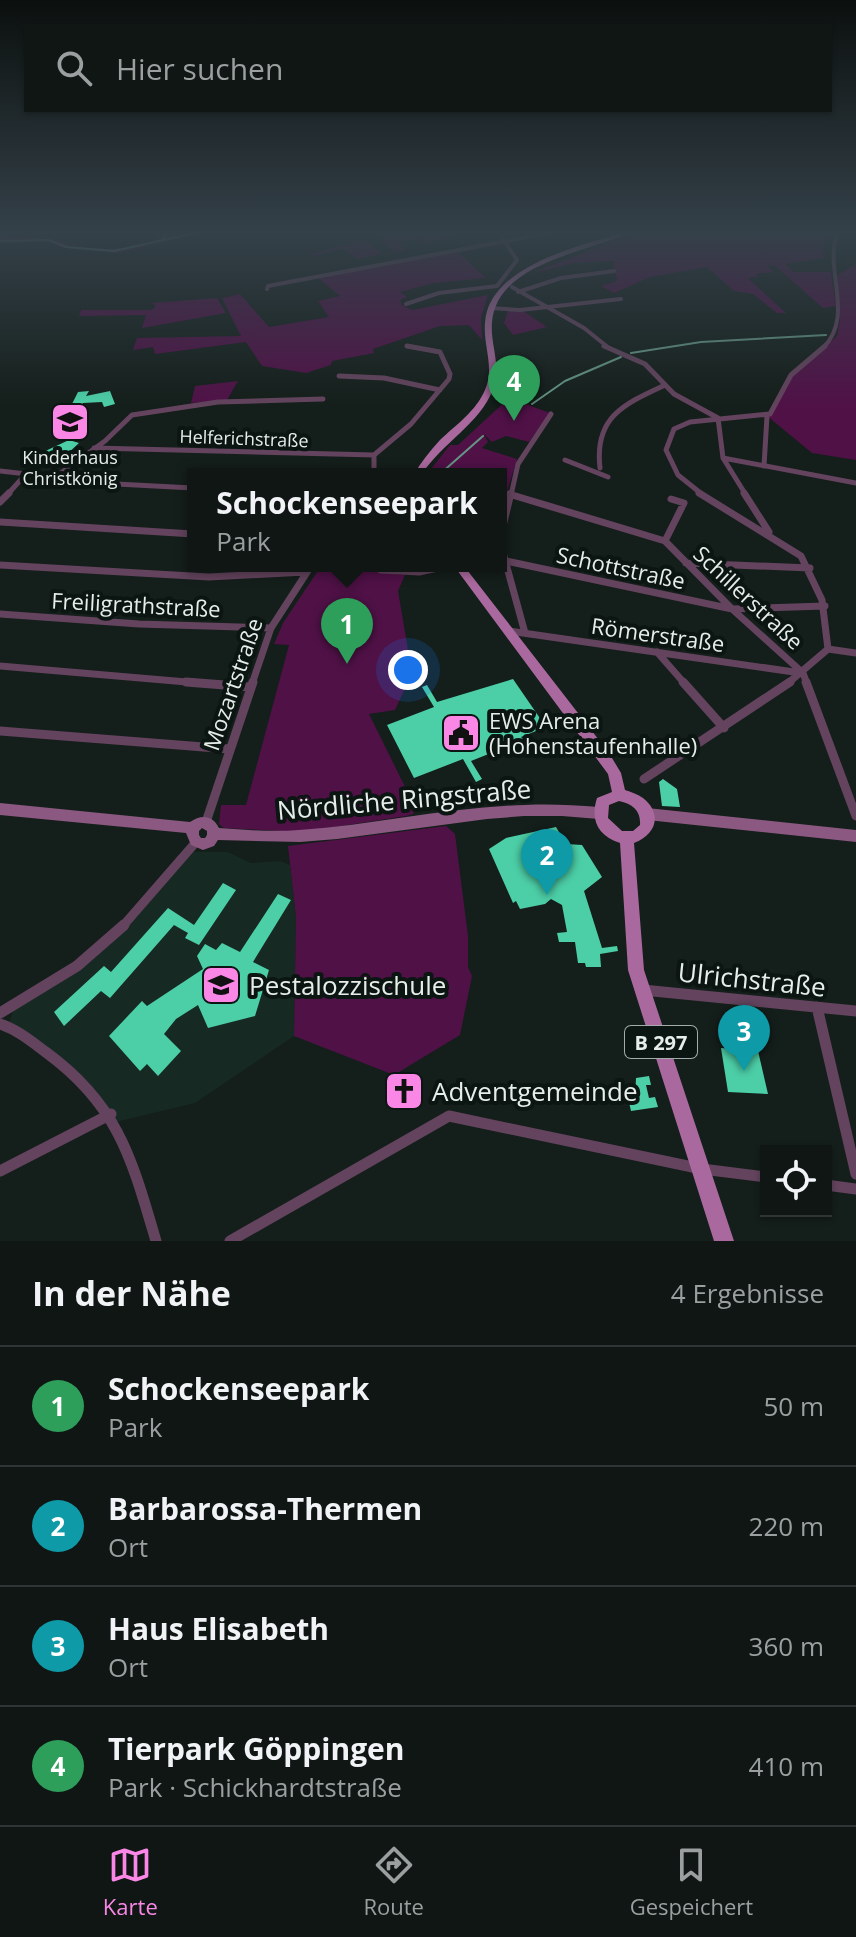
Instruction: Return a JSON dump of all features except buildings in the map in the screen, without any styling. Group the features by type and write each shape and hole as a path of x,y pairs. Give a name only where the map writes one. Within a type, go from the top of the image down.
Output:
{"main road":[{"path":"422,468 474,413 491,386 494,358 488,325 490,308 499,291"},
{"path":"464,572 604,757 614,773 619,795"},
{"path":"619,795 633,798 647,814 647,828 635,837 611,833 601,821 599,813 602,802 619,795"},
{"name":"B 297","path":"627,838 636,970 724,1241"}],"street":[{"path":"406,304 451,291"},
{"path":"764,466 768,415 791,376 834,338 839,320 839,291"},
{"path":"518,292 584,328 602,345 645,364 685,402 718,418"},
{"path":"490,308 547,307 621,299"},
{"path":"374,468 374,455 411,424 450,374 441,353 407,346"},
{"path":"339,376 384,378 440,390"},
{"path":"600,468 597,440 608,420 639,397 665,385"},
{"path":"54,478 132,415 218,402 323,399"},
{"path":"507,505 524,452 551,414"},
{"path":"768,415 690,422 674,429 666,450 672,464 689,486 801,556 810,568 825,606 828,649"},
{"path":"718,418 723,458 770,534"},
{"name":"Helferichstraße","path":"94,448 374,455"},
{"path":"723,458 856,483"},
{"path":"565,460 608,477"},
{"path":"0,471 187,488"},
{"path":"0,502 25,475"},
{"name":"Schillerstraße","path":"509,494 665,541 732,609 803,673 853,795 856,816"},
{"name":"Schillerstraße","path":"665,541 684,503 671,499"},
{"path":"0,522 187,534"},
{"name":"Schottstraße","path":"507,561 732,609 825,606"},
{"path":"686,563 810,568"},
{"path":"0,565 209,577 271,572"},
{"path":"507,565 525,633"},
{"name":"Mozartstraße","path":"210,828 229,749 271,628 306,572"},
{"name":"Freiligrathstraße","path":"0,614 271,628"},
{"name":"Römerstraße","path":"508,631 803,673"},
{"path":"828,649 856,653"},
{"path":"644,779 803,673 828,649"},
{"path":"657,652 724,728"},
{"path":"0,666 250,687"},
{"path":"0,731 229,749"},
{"name":"Nördliche Ringstraße","path":"0,809 194,835 206,842 210,828 300,836 497,813 547,810 599,813"},
{"path":"647,814 856,836"},
{"path":"0,1013 77,966 120,930 194,835"},
{"name":"Ulrichstraße","path":"643,990 856,1011"},
{"path":"817,1007 856,1174"},
{"path":"0,1024 71,1068 111,1114 129,1148 156,1241"},
{"path":"0,1171 111,1114"},
{"path":"230,1241 449,1116 702,1169 760,1176"},
{"path":"832,1186 856,1189"}],"shaded area":[{"path":"334,291 404,291 400,292 407,297 400,300 402,305 412,310 488,295 481,318 482,340 469,325 440,326 373,349 374,353 332,361 331,365 306,373 262,366 246,342 155,354 153,347 133,350 137,338 241,336 222,298 240,294 269,327 329,317 318,301 340,296"},
{"path":"734,291 762,291 786,313 777,313 753,294"},
{"path":"804,291 834,291 836,306 823,308"},
{"path":"837,291 856,291 856,460 812,453 767,416 791,376 837,336 840,320"},
{"path":"217,298 226,313 142,328 146,315 79,316 81,310 152,310 156,306 151,303"},
{"path":"508,311 523,311 547,327 513,335 504,323"},
{"path":"238,381 227,400 191,403 195,386"},
{"path":"509,398 550,413 529,442 506,436 492,442 484,434 488,442 482,448 517,459 507,492 507,468 432,468 450,445 458,445"},
{"path":"317,572 405,575 398,591 412,673 395,710 369,714 416,809 413,814 302,832 224,828 219,824 221,805 246,805 289,645 274,644 283,623"},
{"path":"446,826 455,834 468,936 468,967 472,976 460,1035 394,1075 294,1036 296,917 288,846"},
{"path":"186,852 228,852 251,863 280,861 290,865 296,917 294,1036 195,1103 116,1122 104,1105 8,1027 15,1005 120,930"}],"waterway":[{"path":"631,353 701,342 826,335"},
{"path":"532,404 565,381 621,357"},
{"path":"447,468 483,436"}],"place":[{"name":"Tierpark Göppingen","path":"514,421"},
{"name":"Kinderhaus Christkönig","path":"70,422"},
{"name":"Schockenseepark","path":"347,664"},
{"name":"EWS Arena (Hohenstaufenhalle)","path":"461,733"},
{"name":"Barbarossa-Thermen","path":"547,895"},
{"name":"Pestalozzischule","path":"221,985"},
{"name":"Haus Elisabeth","path":"744,1071"},
{"name":"Adventgemeinde","path":"404,1091"}]}
